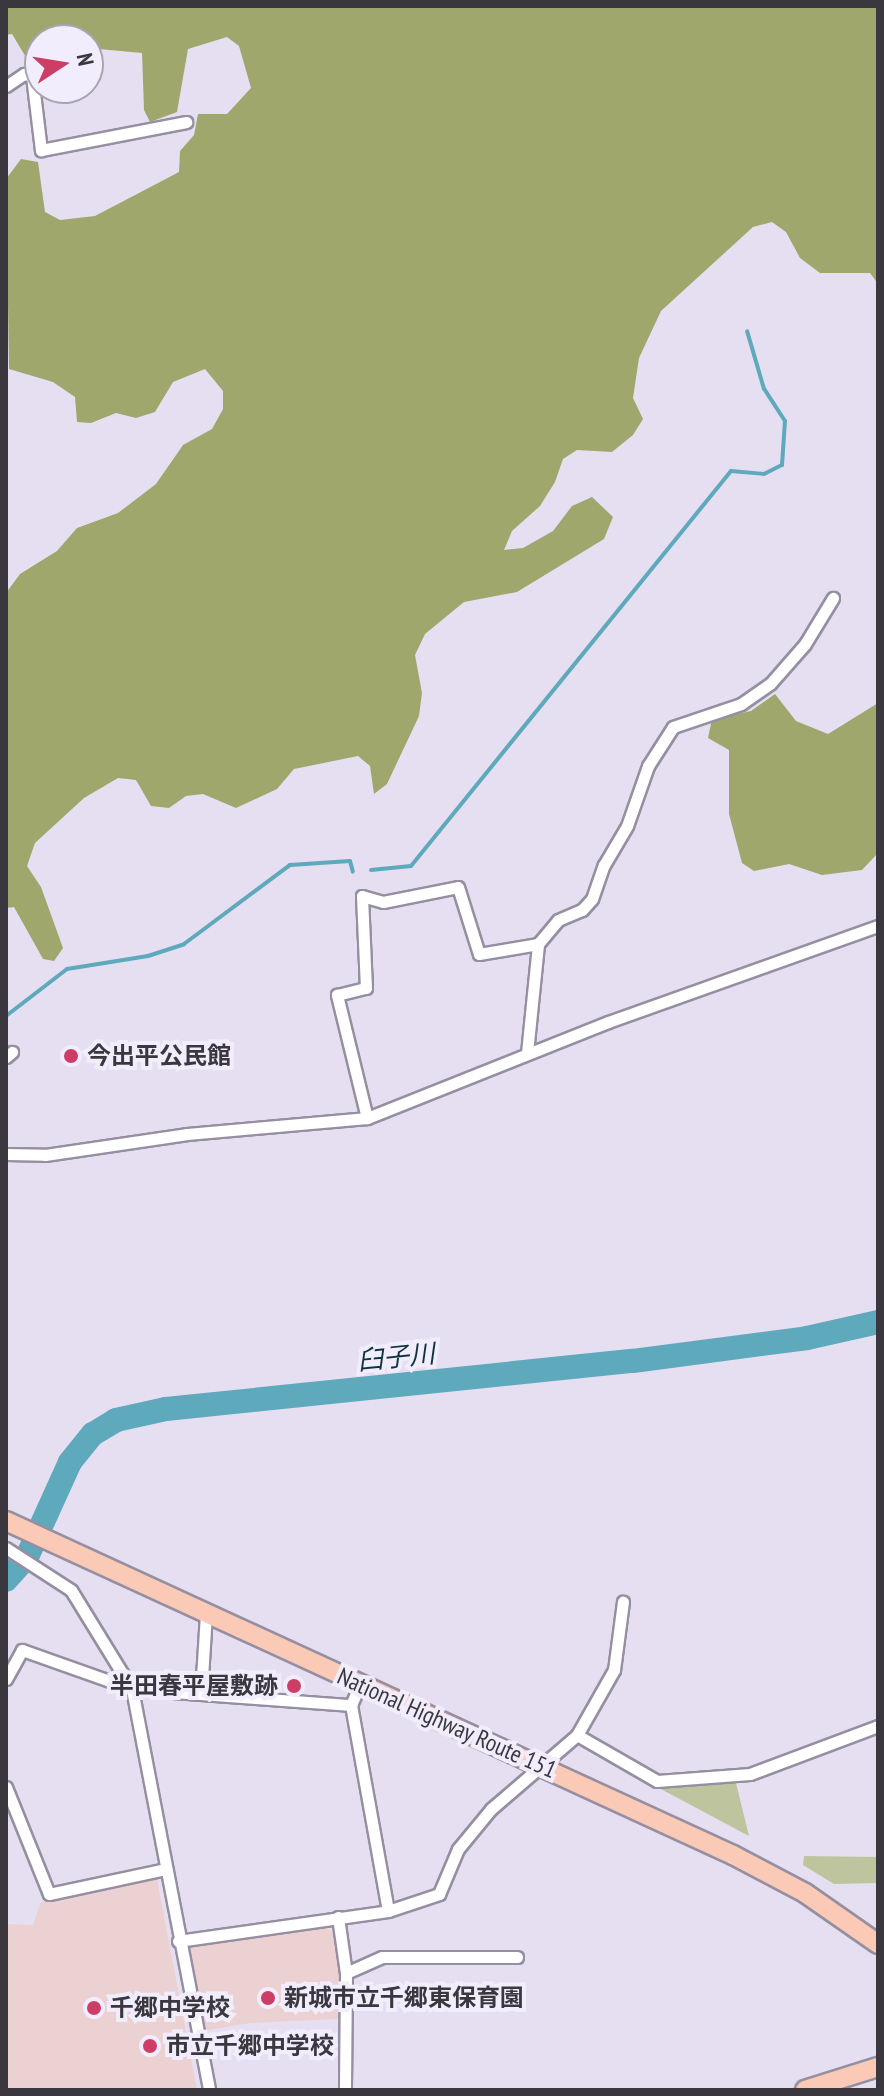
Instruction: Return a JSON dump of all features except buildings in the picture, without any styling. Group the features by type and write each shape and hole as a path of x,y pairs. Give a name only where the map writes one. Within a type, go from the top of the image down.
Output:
{"highway":[{"name":"National Highway Route 151","path":"6,1521 769,1874 878,1944"},
{"path":"805,2090 878,2067"}],"street":[{"path":"6,86 24,74 32,76 41,150 186,122"},
{"path":"527,1053 538,944 558,920 582,910 592,899 604,865 627,826 648,766 673,727 741,704 770,684 805,644 833,598"},
{"path":"367,1118 337,995 366,988 362,896 383,902 458,887 479,954 538,944"},
{"path":"6,1154 45,1155 187,1134 367,1118 527,1053 878,926"},
{"path":"6,1548 40,1566 71,1590 132,1689 209,2090"},
{"path":"178,1941 388,1911 439,1894 458,1849 491,1809 577,1735 614,1670 623,1602"},
{"path":"201,1693 206,1613"},
{"path":"6,1679 22,1650 132,1689 351,1705"},
{"path":"360,1684 351,1705 388,1911"},
{"path":"577,1735 657,1781 750,1774 878,1726"},
{"path":"6,1787 49,1894 166,1869"},
{"path":"338,1917 346,1973 345,2090"},
{"path":"346,1973 382,1957 517,1957"}],"shaded area":[{"name":"千郷中学校","path":"151,1875 157,1879 197,2090 6,2090 6,1924 33,1925 40,1903"},
{"name":"新城市立千郷東保育園","path":"323,1925 335,1934 341,1977 339,2019 250,2023 203,2031 186,1948"}],"green space":[{"path":"6,6 878,6 878,284 870,273 820,273 800,258 786,232 772,222 753,227 661,311 639,358 633,398 643,419 633,435 612,452 577,450 563,459 555,482 540,506 512,531 504,550 523,548 553,531 572,506 592,497 613,517 604,539 517,592 464,602 425,634 415,655 422,693 419,716 387,784 374,794 370,766 358,756 294,769 277,789 236,808 203,794 186,796 169,808 151,806 136,780 118,778 84,798 35,843 27,866 41,887 63,948 54,961 43,959 14,907 6,908 6,593 20,574 57,551 77,528 118,513 156,484 183,445 212,429 223,409 223,391 205,369 173,382 155,412 136,418 116,413 91,423 77,422 75,397 53,382 9,369 6,179 21,159 38,162 45,212 60,220 95,216 179,172 180,151 194,135 198,114 227,114 251,88 239,46 227,37 188,49 177,112 150,122 144,110 142,53 104,49 104,24 24,24 24,54 12,34 6,35"},
{"path":"775,694 796,721 828,734 878,703 878,853 862,870 822,875 789,864 754,871 742,863 729,814 729,750 708,738 712,719 751,711"},
{"path":"709,1783 736,1783 749,1836 657,1787"},
{"path":"804,1856 878,1857 878,1883 834,1884 803,1865"}],"waterway":[{"path":"371,870 411,866 731,471 764,474 782,465 785,421 764,389 747,331"},
{"path":"6,1016 67,969 148,956 184,944 290,865 350,861 353,872"},
{"name":"臼子川","path":"6,1580 27,1557 70,1462 93,1434 116,1420 166,1409 633,1361 807,1338 878,1322"}],"place":[{"name":"今出平公民館","path":"71,1056"},
{"name":"半田春平屋敷跡","path":"294,1686"},
{"name":"新城市立千郷東保育園","path":"268,1998"},
{"name":"千郷中学校","path":"94,2008"},
{"name":"市立千郷中学校","path":"150,2046"}]}
